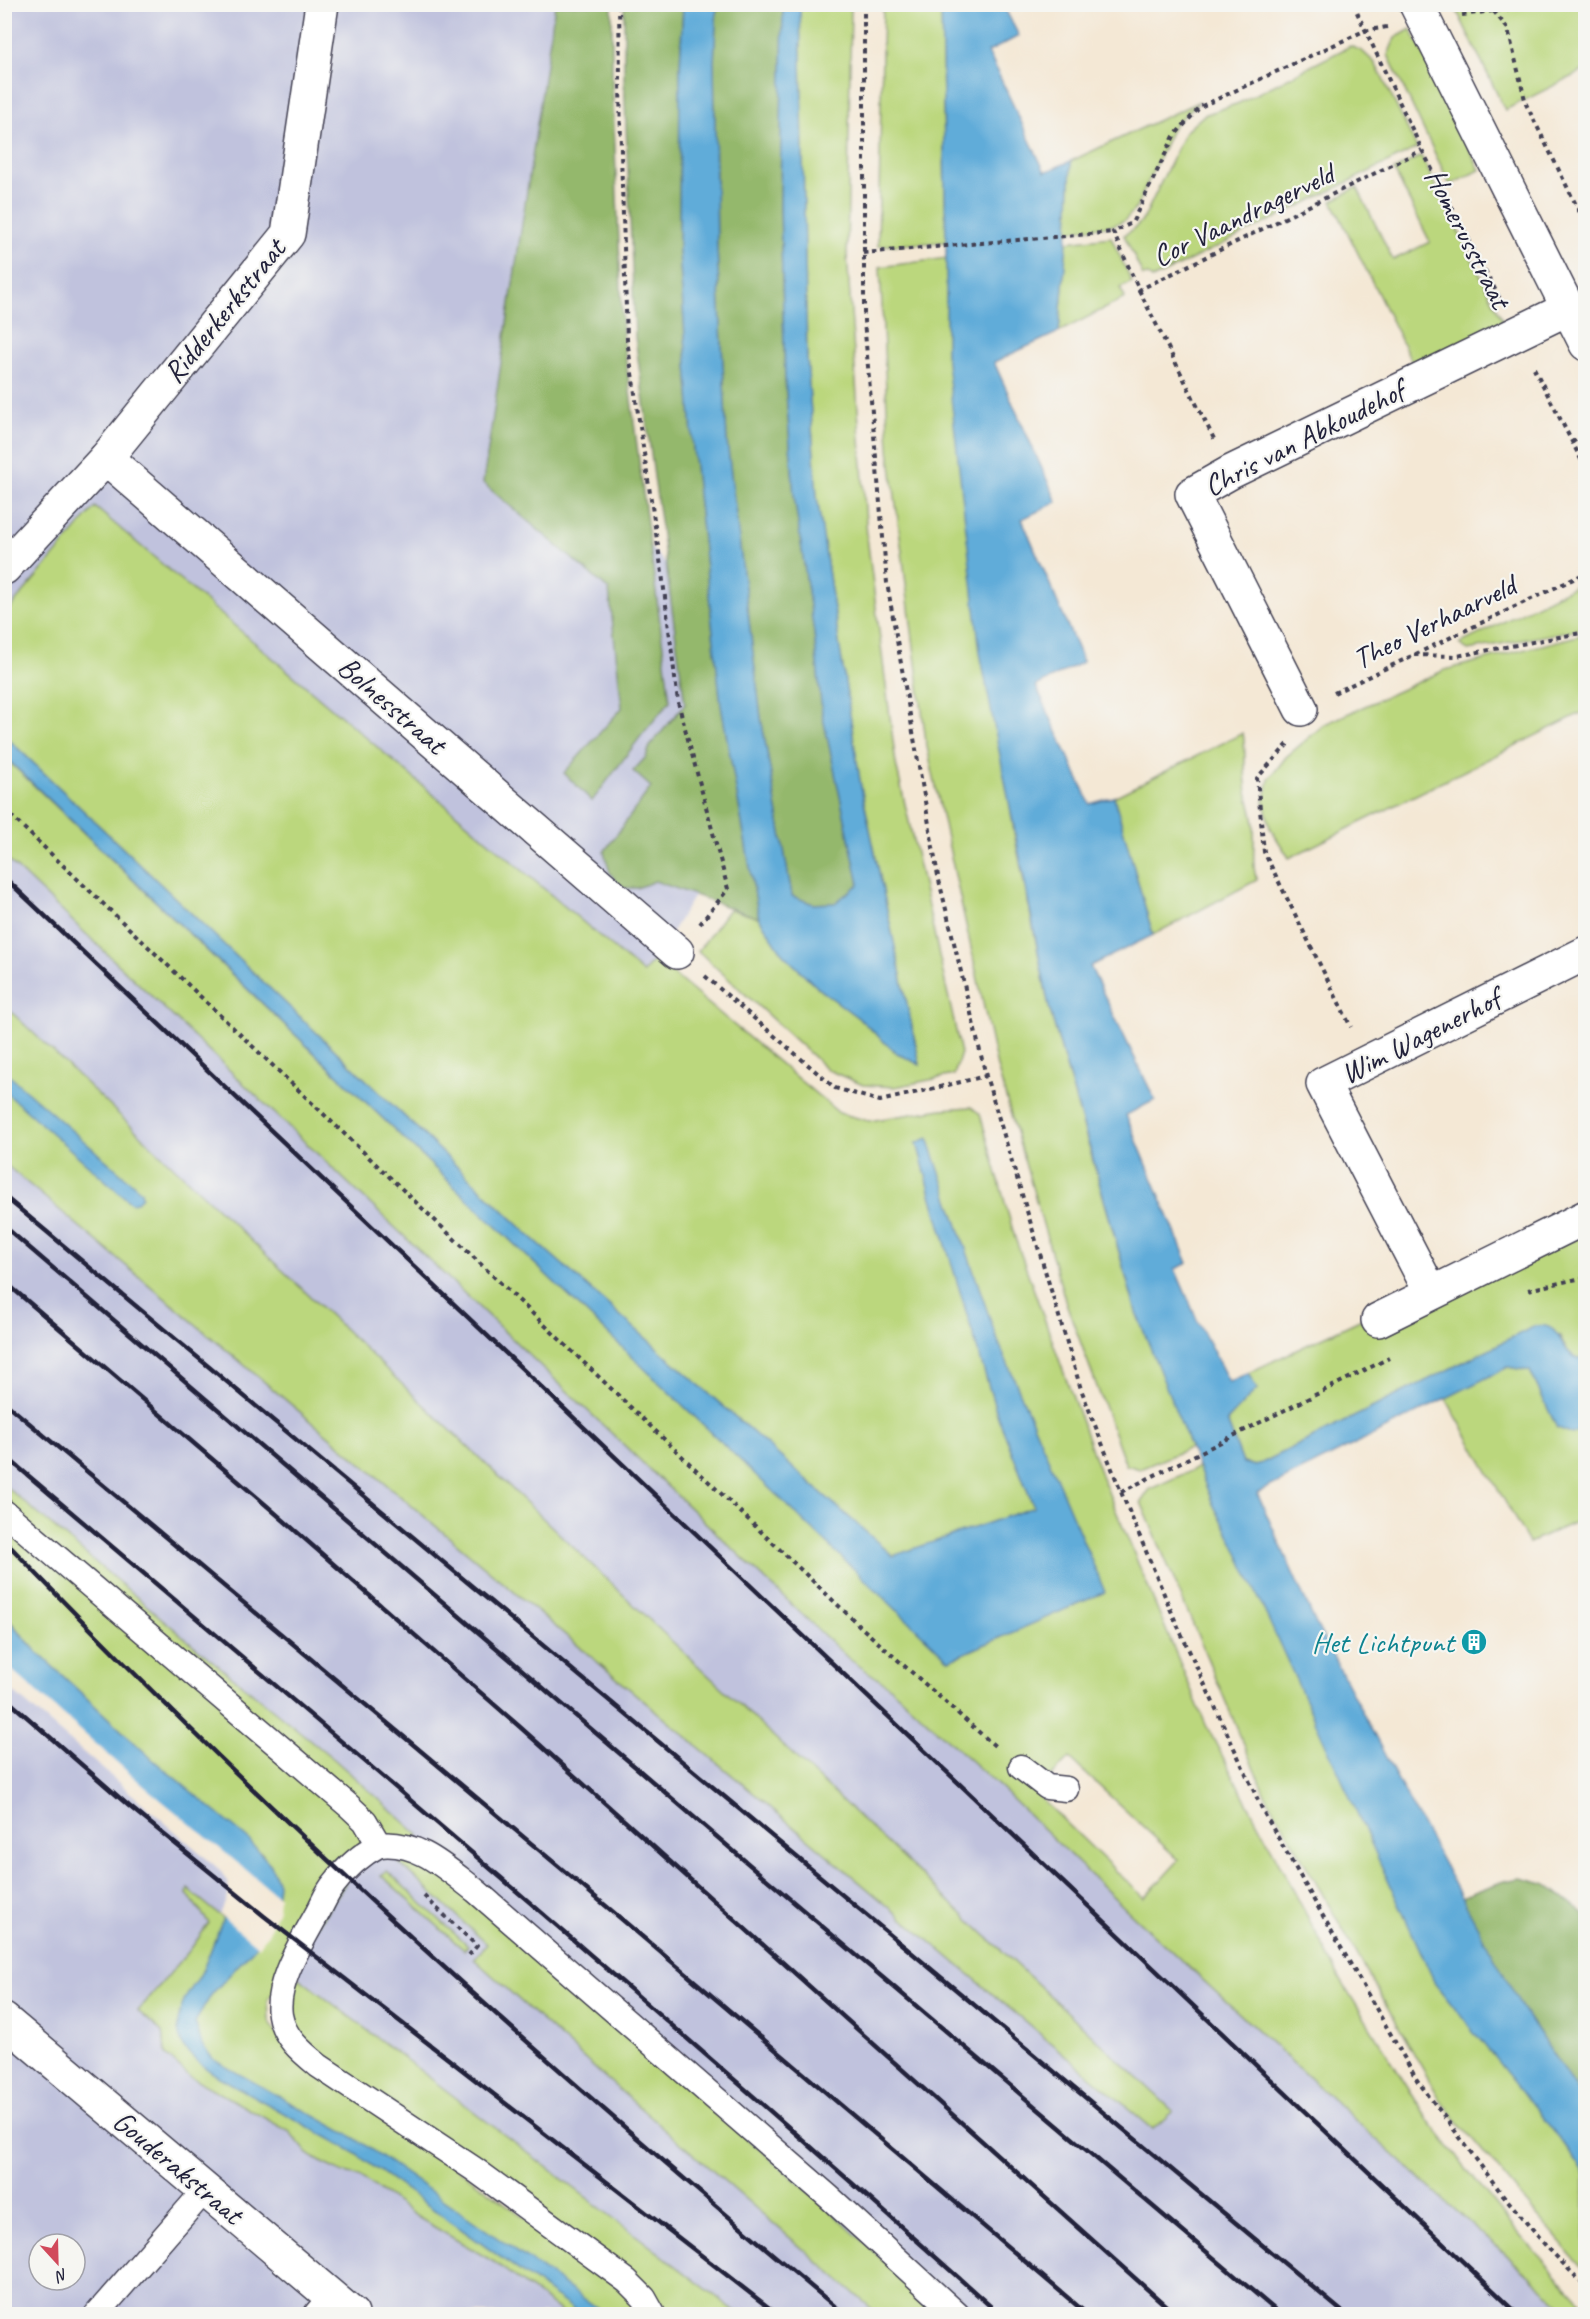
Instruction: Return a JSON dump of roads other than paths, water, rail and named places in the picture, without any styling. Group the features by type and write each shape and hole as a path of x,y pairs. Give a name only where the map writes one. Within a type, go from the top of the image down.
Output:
{"street":[{"name":"Ridderkerkstraat","path":"4,568 106,458 288,234 322,4"},
{"name":"Homerusstraat","path":"1419,12 1586,344"},
{"name":"Chris van Abkoudehof","path":"1301,709 1192,494 1231,472 1567,309"},
{"name":"Bolnesstraat","path":"106,458 677,952"},
{"name":"Wim Wagenerhof","path":"1425,1281 1323,1084 1586,953"},
{"path":"1378,1320 1586,1217"},
{"name":"Gouderakstraat","path":"4,2020 205,2190 333,2308"}],"lane":[{"path":"4,1512 349,1806 364,1821 379,1845"},
{"path":"1021,1767 1047,1787 1066,1789"},
{"path":"653,2314 644,2298 627,2281 474,2169 318,2066 299,2050 287,2034 280,2018 279,2000 298,1949 333,1885 360,1856 379,1845 395,1843 412,1847 430,1857 476,1891 820,2189 957,2314"},
{"path":"97,2314 205,2190"}],"water":[{"path":"683,5 717,5 714,61 717,249 727,442 761,718 792,896 813,904 835,903 859,884 822,713 814,633 794,495 785,379 780,205 783,5 800,5 807,358 817,497 861,787 920,1065 895,1052 861,1020 817,987 783,954 759,918 721,705 693,448 679,251 680,68"},
{"path":"941,5 1003,5 1019,36 988,52 1045,172 1071,161 1068,231 1059,332 994,362 1057,502 1022,519 1083,662 1036,686 1090,804 1114,797 1153,935 1090,966 1155,1100 1126,1115 1188,1263 1175,1269 1198,1322 1229,1382 1248,1373 1257,1389 1227,1421 1243,1463 1256,1466 1535,1326 1552,1329 1570,1353 1585,1359 1585,1427 1572,1434 1557,1428 1530,1371 1508,1367 1257,1493 1315,1622 1400,1784 1522,2008 1585,2103 1585,2175 1559,2138 1436,1985 1231,1538 1213,1504 1136,1312 1049,1007 980,653 946,353"},
{"path":"5,736 529,1235 893,1556 1034,1507 998,1417 936,1212 917,1143 928,1138 995,1334 1105,1592 949,1660 5,757"},
{"path":"5,1072 141,1191 142,1197 137,1202 131,1203 5,1092"},
{"path":"4,1615 36,1651 152,1759 247,1838 271,1865 278,1884 275,1908 257,1945 212,1994 195,2022 202,2045 214,2060 356,2139 606,2314 580,2314 350,2150 219,2077 189,2054 179,2036 180,2013 211,1949 232,1893 231,1883 223,1868 5,1680"}],"railway":[{"path":"4,877 1518,2314"},
{"path":"4,1196 1345,2314"},
{"path":"4,1226 751,1866 1280,2314"},
{"path":"4,1281 266,1505 520,1727 1175,2314"},
{"path":"4,1402 612,1911 1087,2314"},
{"path":"4,1455 629,1988 999,2314"},
{"path":"4,1540 205,1743 413,1939 627,2129 844,2314"},
{"path":"4,1697 129,1806 264,1916 777,2314"}],"place":[{"name":"Het Lichtpunt","path":"1474,1642"}]}
